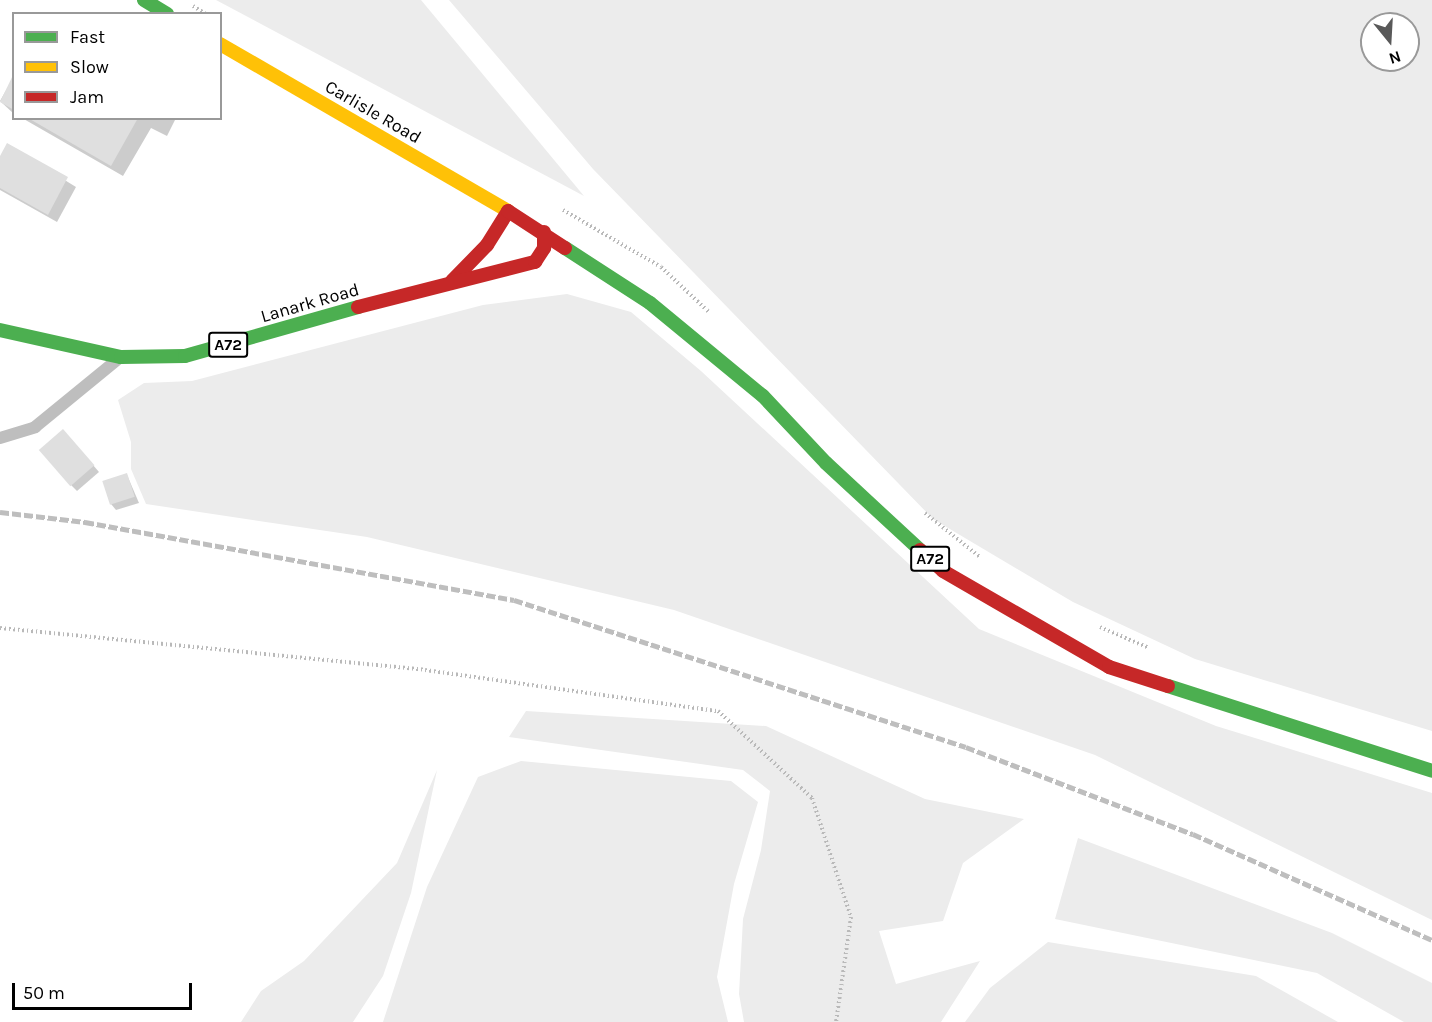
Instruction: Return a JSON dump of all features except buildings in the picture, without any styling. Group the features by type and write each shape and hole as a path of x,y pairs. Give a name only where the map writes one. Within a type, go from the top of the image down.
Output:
{"main road":[{"path":"144,0 164,12"},
{"name":"Carlisle Road","path":"222,45 508,211"},
{"path":"452,281 487,245 508,211"},
{"name":"A72","path":"508,211 544,232 650,303 763,396 826,464 943,571 1109,667 1290,728 1432,771"},
{"path":"535,262 544,248 544,232"},
{"name":"Lanark Road","path":"0,330 121,357 185,356 452,281 535,262 564,261 598,267"}],"lane":[{"path":"0,438 35,427 121,357"}],"path":[{"path":"552,204 661,267 713,316"},
{"path":"920,509 983,560"},
{"path":"1094,624 1159,652"},
{"path":"0,628 425,670 718,711 812,798 851,917 836,1022"}],"shaded area":[{"path":"216,0 421,0 584,196"},
{"path":"449,0 1432,0 1432,731 1195,659 1073,602 933,519 593,169"},
{"path":"567,294 631,312 701,371 979,629 1216,726 1432,793 1432,920 1095,755 674,610 367,537 146,504 131,469 131,442 118,400 144,383 192,381 483,305"},
{"path":"526,711 766,726 925,799 1024,819 963,863 943,921 879,931 896,984 980,961 941,1022 744,1022 739,994 743,919 761,850 770,791 743,770 509,737"},
{"path":"521,761 731,781 758,802 734,884 717,977 728,1022 383,1022 427,887 478,777"},
{"path":"437,770 411,893 383,976 353,1022 241,1022 261,991 304,961 397,863"},
{"path":"1078,838 1332,933 1432,983 1432,1022 1404,1022 1317,973 1055,919"},
{"path":"1048,942 1256,976 1338,1022 965,1022 990,988"}],"railway":[{"path":"0,512 85,522 514,600 966,747 1193,834 1432,940"}],"traffic: fast":[{"path":"144,0 164,12"},
{"path":"565,248 650,303 763,396 826,463 920,550"},
{"path":"0,330 121,357 185,356 358,307"},
{"path":"1168,686 1432,771"}],"traffic: slow":[{"path":"222,45 508,211"}],"traffic: jam":[{"path":"452,281 487,245 508,211 565,248"},
{"path":"358,307 535,262 544,248 544,232"},
{"path":"920,550 943,571 1109,667 1168,686"}]}
